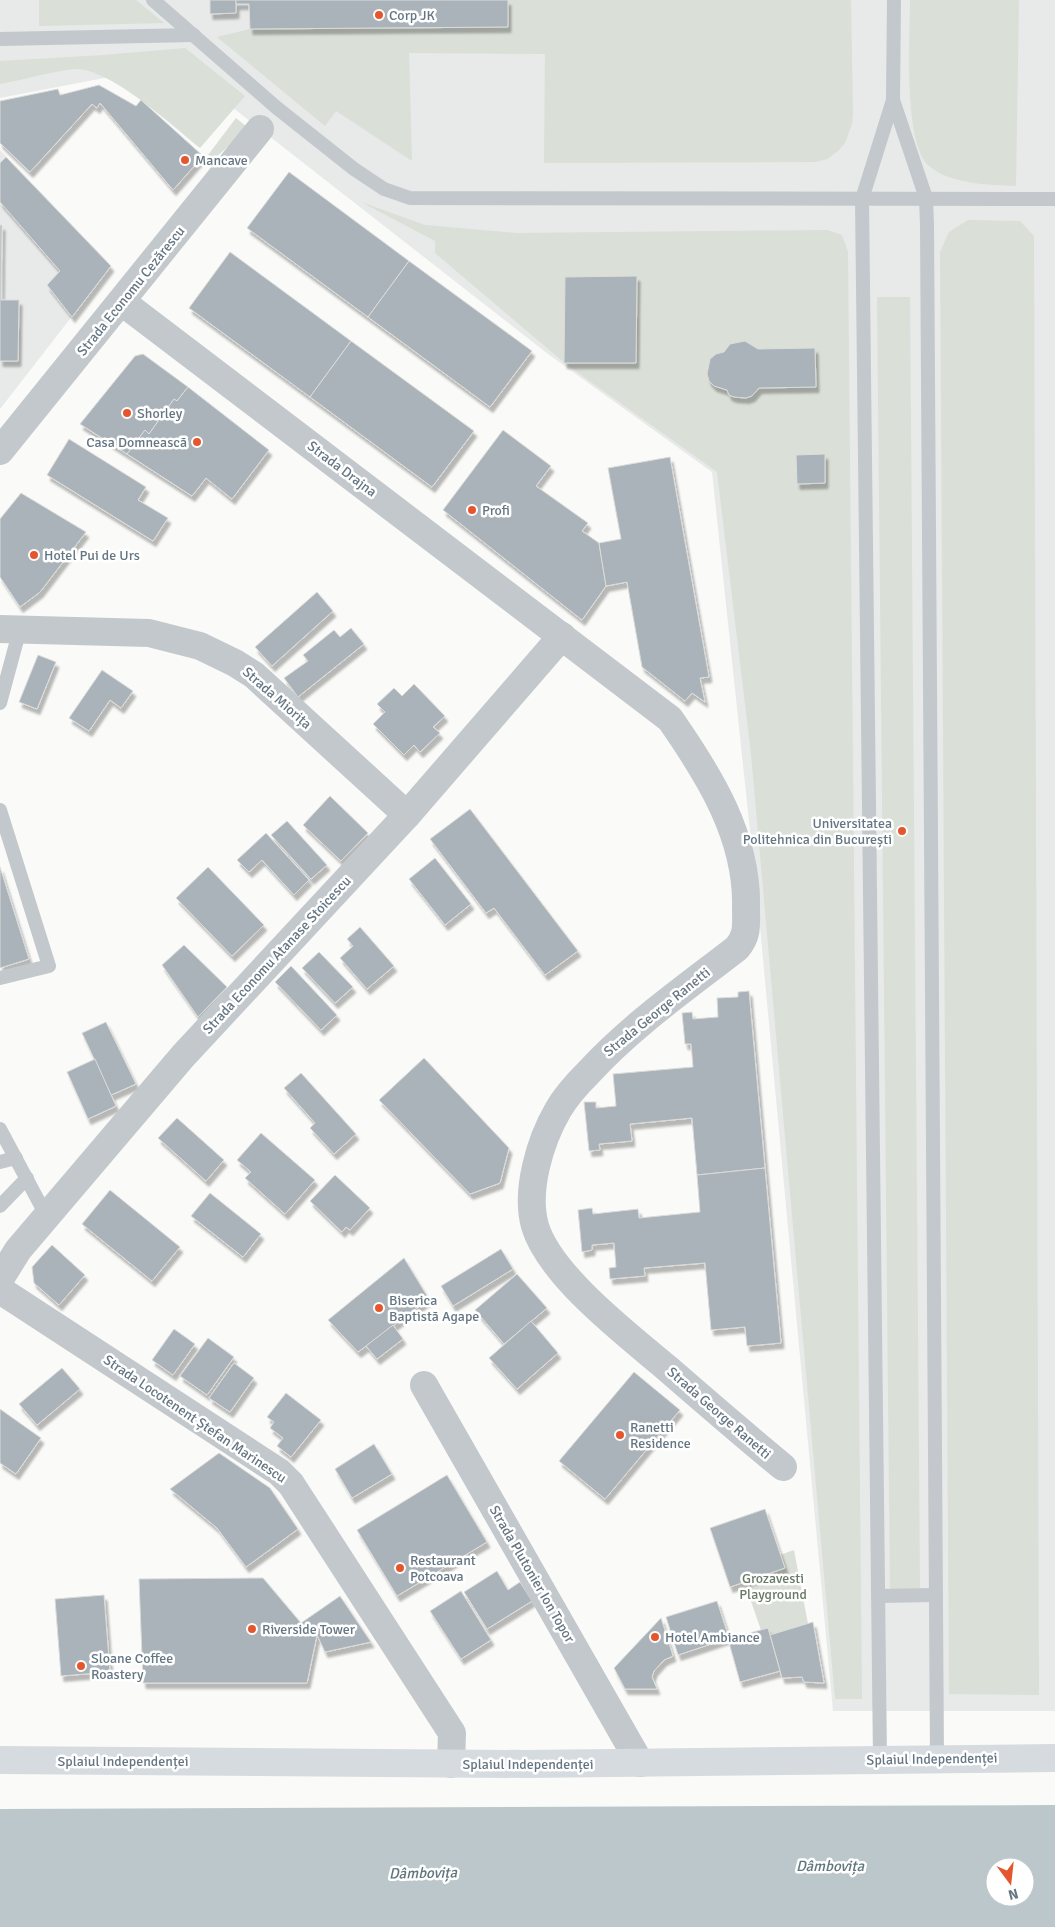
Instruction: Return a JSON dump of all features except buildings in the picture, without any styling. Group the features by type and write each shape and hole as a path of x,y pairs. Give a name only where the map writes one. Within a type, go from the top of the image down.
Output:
{"main road":[{"name":"Splaiul Independenței","path":"0,1760 451,1764 1055,1758"}],"street":[{"name":"Strada Economu Cezărescu","path":"0,451 260,130"},
{"name":"Strada Drajna","path":"122,302 562,636"},
{"name":"Strada Miorița","path":"10,629 149,633 200,646 235,663 254,675 407,815"},
{"name":"Strada Economu Atanase Stoicescu","path":"0,1279 18,1250 190,1049 407,815 562,636"},
{"name":"Strada George Ranetti","path":"562,636 670,719 701,765 715,790 738,844 746,889 746,933 744,940 737,948 609,1050 581,1080 558,1109 544,1138 535,1175 531,1202 536,1227 543,1246 570,1281 607,1317 783,1467"},
{"name":"Strada Locotenent Ștefan Marinescu","path":"0,1290 264,1462 279,1472 291,1484 452,1734 451,1764"},
{"name":"Strada Plutonier Ion Topor","path":"424,1385 640,1763"}],"lane":[{"path":"153,0 277,108 354,169 384,189 410,198 1055,199"},
{"path":"880,1759 862,199 893,100 894,0"},
{"path":"0,39 194,35"},
{"path":"893,100 926,198 937,1759"},
{"path":"0,703 10,629"},
{"path":"0,810 49,966 0,978"},
{"path":"0,1129 47,1217"},
{"path":"0,1162 16,1158"},
{"path":"0,1206 27,1178"},
{"path":"878,1596 936,1595"}],"shaded area":[{"name":"Universitatea Politehnica din București","path":"0,0 1055,0 1055,1711 833,1711 759,916 712,472 548,354 177,64 0,98"},
{"path":"0,150 111,266 0,409"}],"green space":[{"path":"39,0 136,0 164,23 39,26"},
{"path":"508,0 851,0 853,114 852,124 845,143 827,159 816,162 544,163 545,54 409,53 412,161 336,111 325,126 217,37 250,29 507,27"},
{"path":"910,0 1019,0 1016,186 958,180 936,171 928,165 920,152 911,112 909,62"},
{"path":"185,48 245,96 200,148 158,113 123,88 89,71 66,70 0,84 0,61"},
{"path":"236,118 253,132 234,141 214,159 208,155"},
{"path":"361,202 425,225 517,233 827,230 842,235 848,252 862,1699 835,1699 751,754 717,472 567,365 435,253 435,241"},
{"path":"968,220 1020,221 1034,236 1039,1695 949,1694 940,252 949,232"},
{"path":"877,297 910,297 920,1590 890,1591"},
{"name":"Grozavesti Playground","path":"794,1550 808,1624 764,1639 740,1569"}],"water":[{"name":"Dâmbovița","path":"1055,1805 1055,1927 0,1927 0,1809"}],"place":[{"name":"Corp JK","path":"379,15"},
{"name":"Mancave","path":"185,160"},
{"name":"Shorley","path":"127,413"},
{"name":"Casa Domnească","path":"197,442"},
{"name":"Profi","path":"472,510"},
{"name":"Hotel Pui de Urs","path":"34,555"},
{"name":"Universitatea Politehnica din București","path":"902,831"},
{"name":"Biserica Baptistă Agape","path":"379,1308"},
{"name":"Ranetti Residence","path":"620,1435"},
{"name":"Restaurant Potcoava","path":"400,1568"},
{"name":"Riverside Tower","path":"252,1629"},
{"name":"Hotel Ambiance","path":"655,1637"},
{"name":"Sloane Coffee Roastery","path":"81,1666"}]}
